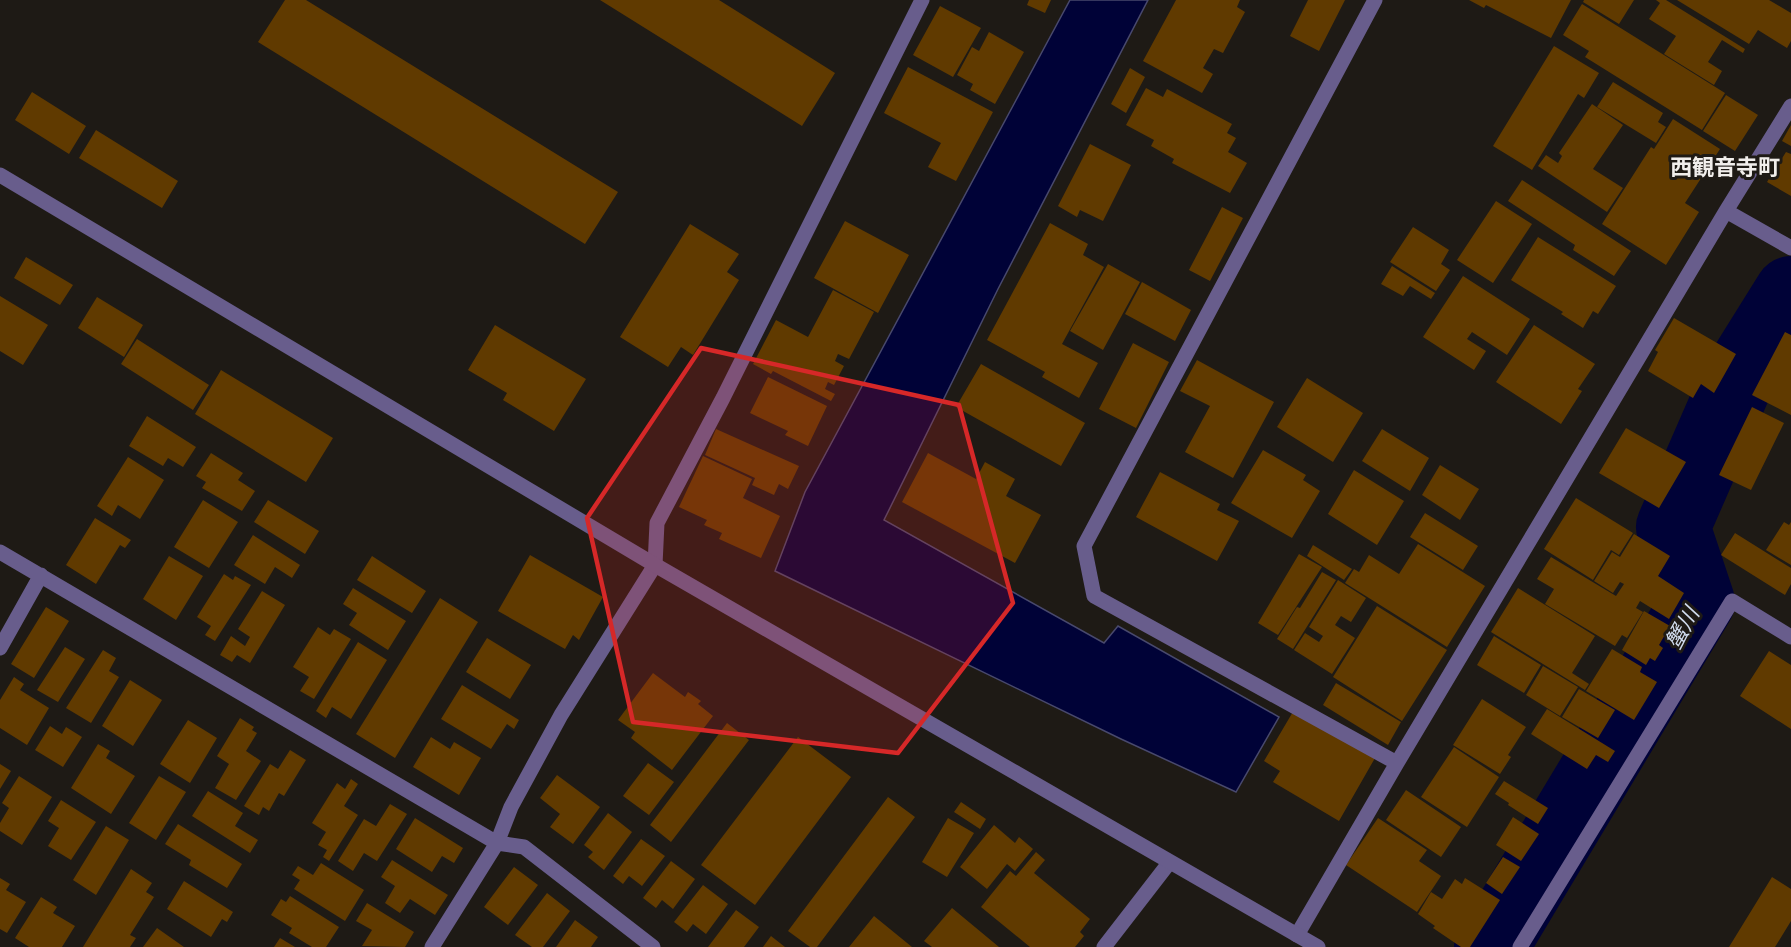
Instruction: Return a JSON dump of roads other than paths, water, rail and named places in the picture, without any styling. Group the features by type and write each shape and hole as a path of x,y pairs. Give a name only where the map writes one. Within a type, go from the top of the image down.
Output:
{"street":[{"path":"432,947 497,843 511,807 561,715 655,566 657,523 723,398 922,0"},
{"path":"1375,0 1083,546 1094,596 1397,763"},
{"path":"1294,941 1397,763 1791,106"},
{"path":"0,176 655,566 1169,863 1294,941 1318,947"},
{"path":"1726,211 1791,248"},
{"path":"0,552 497,843 524,847 653,947"},
{"path":"0,648 41,575"},
{"path":"1520,947 1732,601 1791,637"},
{"path":"1104,947 1169,863"}],"waterway":[{"name":"蟹川","path":"1491,947 1698,602 1673,527 1738,378 1791,293"}],"district":[{"name":"西観音寺町","path":"1725,167"}]}
